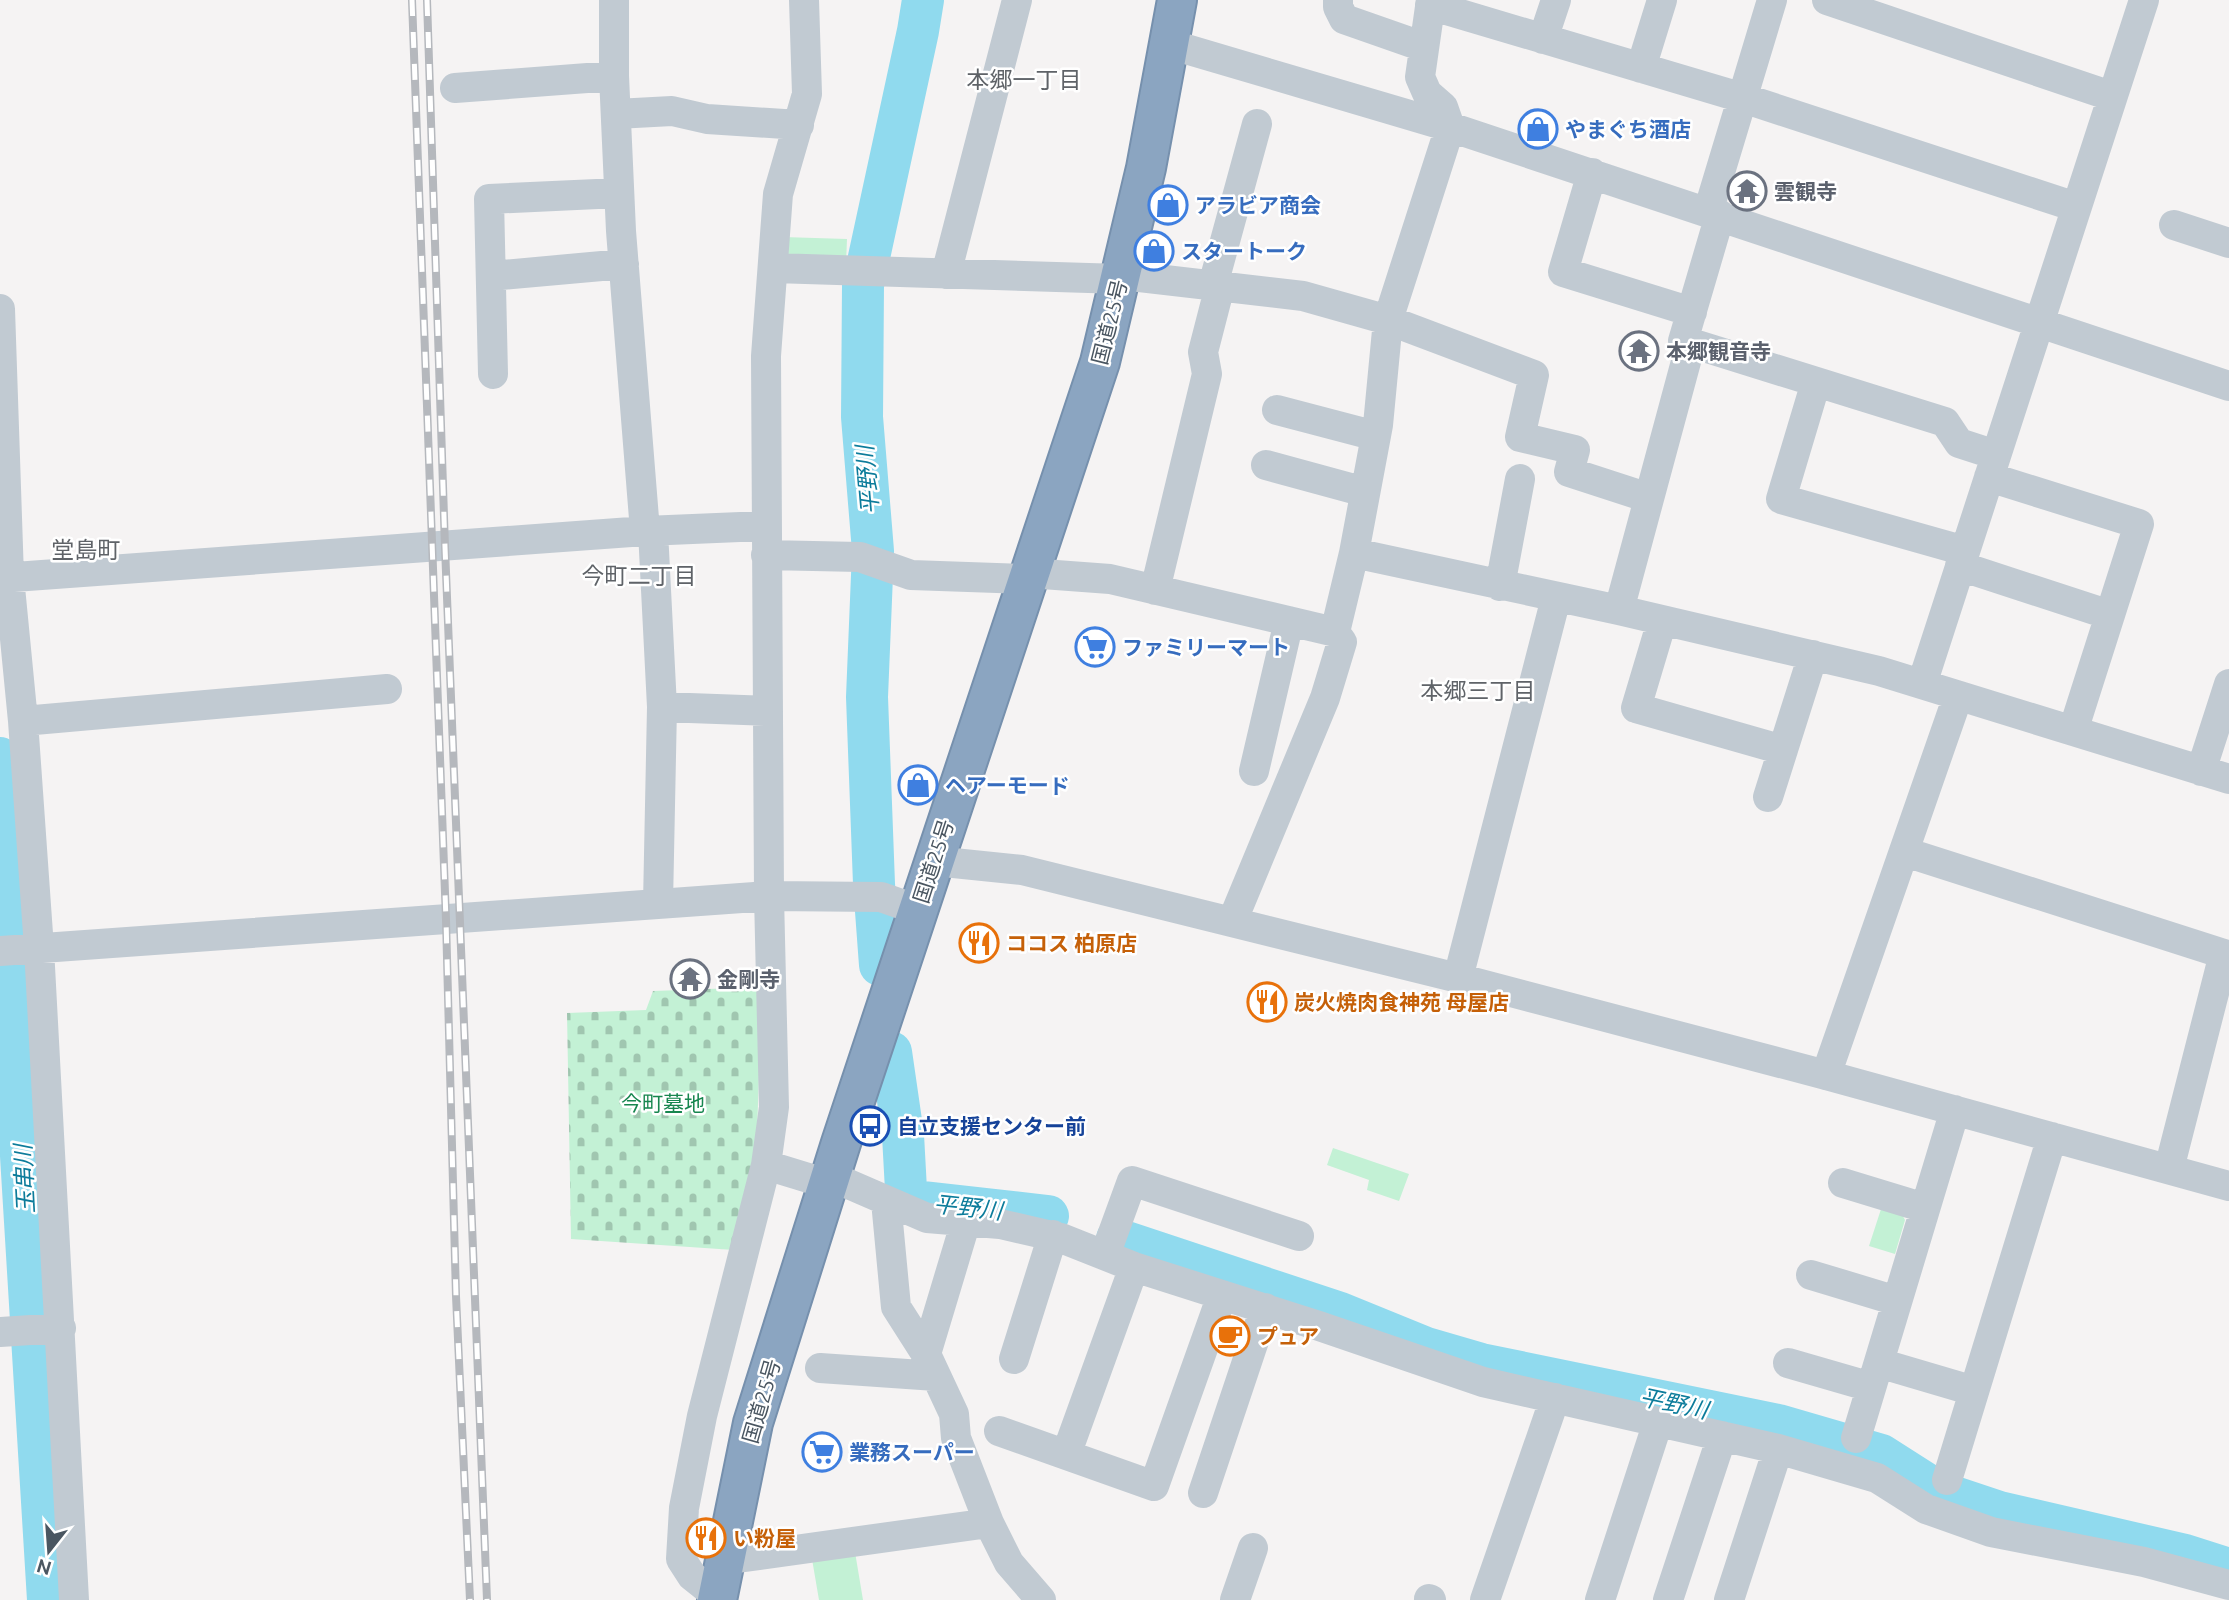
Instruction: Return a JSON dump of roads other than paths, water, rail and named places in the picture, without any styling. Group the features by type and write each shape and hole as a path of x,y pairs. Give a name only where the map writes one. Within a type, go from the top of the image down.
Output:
{"highway":[{"name":"国道25号","path":"719,1586 753,1423 829,1180 1100,362 1146,168 1177,0"}],"street":[{"path":"614,0 619,193 662,707 658,904"},
{"path":"804,0 807,94 778,194 766,356 769,896 775,1107 766,1165 702,1416 684,1508 681,1559 692,1576 719,1586 989,1523"},
{"path":"946,274 1017,0"},
{"path":"1338,0 1338,7 1344,19 1424,47"},
{"path":"1543,39 1556,0"},
{"path":"1642,68 1662,0"},
{"path":"1772,0 1743,98 1683,341 1945,422 1959,443 1993,466 2139,524 2073,731"},
{"path":"1827,0 2111,96"},
{"path":"1922,684 2144,0"},
{"path":"1335,632 1354,553 1376,436 1388,320 1450,127 1443,107 1427,93 1420,77 1430,2 1543,39 1743,98 2076,207"},
{"path":"1169,44 1450,127 2229,386"},
{"path":"454,88 614,76"},
{"path":"616,114 672,111 707,119 799,125"},
{"path":"1155,590 1207,374 1203,352 1257,124"},
{"path":"1592,173 1563,272 1692,312"},
{"path":"494,374 489,200 619,193"},
{"path":"2174,225 2229,243"},
{"path":"491,276 624,264"},
{"path":"774,268 1121,277 1303,296 1388,320 1534,375 1520,437 1574,450 1569,472 1649,498"},
{"path":"0,309 4,577 23,721 20,950 74,1600"},
{"path":"1619,610 1691,343"},
{"path":"1816,382 1781,499 1963,559 2110,615"},
{"path":"1277,410 1376,436"},
{"path":"1266,465 1365,492"},
{"path":"1500,586 1520,479"},
{"path":"4,577 649,531 766,541 860,556 911,575 1110,579 1335,632 1342,642 1325,698 1233,922"},
{"path":"1354,553 1619,610 1879,671 2215,775 2229,684"},
{"path":"1458,978 1556,598"},
{"path":"1254,771 1289,621"},
{"path":"1662,621 1636,708 1783,750"},
{"path":"1768,797 1813,655"},
{"path":"23,721 387,689"},
{"path":"1826,1075 1958,696"},
{"path":"662,707 768,711"},
{"path":"1266,719 1312,730"},
{"path":"1905,852 2224,954 2169,1169"},
{"path":"934,861 1022,870 1458,978 1826,1075 2229,1186"},
{"path":"20,950 769,896 873,897 918,910"},
{"path":"1856,1438 1955,1110"},
{"path":"1947,1480 2052,1137"},
{"path":"766,1165 829,1180 927,1218 1000,1224 1053,1235 1133,1266 1483,1382 1778,1449 1877,1478 1926,1510 1991,1532 2144,1562 2229,1585"},
{"path":"1105,1255 1132,1181 1299,1236"},
{"path":"1843,1183 1925,1208"},
{"path":"886,1200 896,1307 931,1365 954,1414 956,1438 989,1523 1009,1563 1041,1600"},
{"path":"931,1365 966,1221"},
{"path":"1014,1359 1053,1235"},
{"path":"1066,1455 1133,1266"},
{"path":"1811,1275 1897,1301"},
{"path":"999,1431 1154,1486 1222,1295"},
{"path":"1203,1493 1265,1308"},
{"path":"5,1332 53,1328"},
{"path":"1788,1363 1974,1391"},
{"path":"820,1368 931,1365"},
{"path":"1485,1600 1555,1398"},
{"path":"1600,1600 1658,1422"},
{"path":"1668,1600 1722,1436"},
{"path":"1729,1600 1778,1449"},
{"path":"1235,1600 1253,1548"}],"waterway":[{"name":"平野川","path":"880,965 867,697 873,551 862,417 863,285 923,0"},
{"name":"玉串川","path":"0,758 12,1008 48,1600"},
{"name":"平野川","path":"891,1052 903,1135 906,1190 915,1201 1048,1216"},
{"name":"平野川","path":"1117,1239 1340,1313 1426,1348 1481,1364 1778,1425 1881,1455 1939,1492 1999,1512 2185,1555 2229,1569"}],"railway":[{"path":"412,0 446,920 456,1296 470,1600"},
{"path":"427,0 445,547 487,1600"}],"place":[{"name":"やまぐち酒店","path":"1538,129"},
{"name":"雲観寺","path":"1747,191"},
{"name":"アラビア商会","path":"1168,205"},
{"name":"スタートーク","path":"1154,251"},
{"name":"本郷観音寺","path":"1639,351"},
{"name":"ファミリーマート","path":"1095,647"},
{"name":"ヘアーモード","path":"918,785"},
{"name":"ココス 柏原店","path":"979,943"},
{"name":"金剛寺","path":"690,979"},
{"name":"炭火焼肉食神苑 母屋店","path":"1267,1002"},
{"name":"自立支援センター前","path":"870,1126"},
{"name":"プュア","path":"1230,1336"},
{"name":"業務スーパー","path":"822,1452"},
{"name":"い粉屋","path":"706,1538"}],"district":[{"name":"本郷一丁目","path":"1024,79"},
{"name":"堂島町","path":"86,549"},
{"name":"今町二丁目","path":"639,575"},
{"name":"本郷三丁目","path":"1478,690"}],"park label":[{"name":"今町墓地","path":"663,1103"}]}
